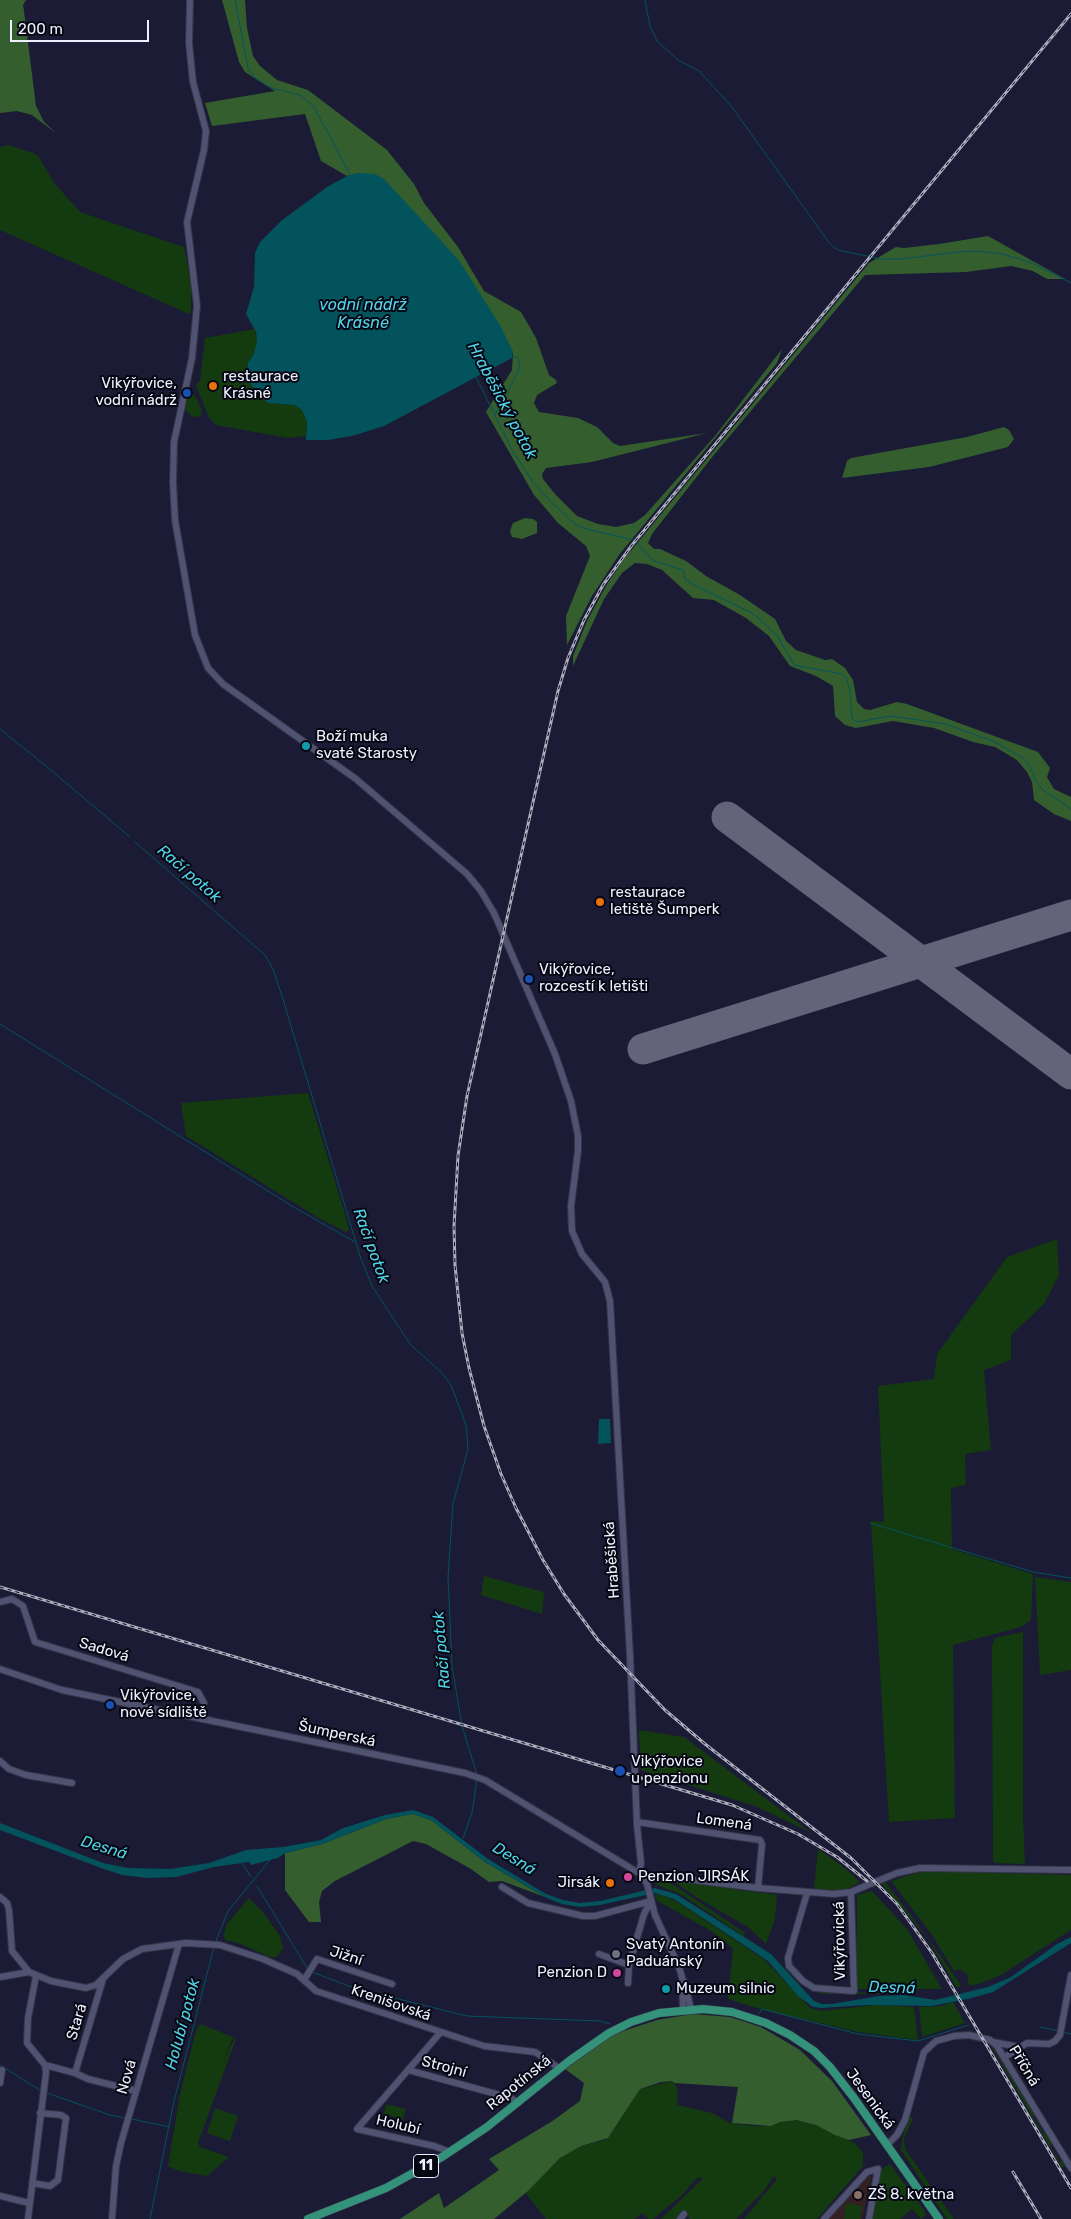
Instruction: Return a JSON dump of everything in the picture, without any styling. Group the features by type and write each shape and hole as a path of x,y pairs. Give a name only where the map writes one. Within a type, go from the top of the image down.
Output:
{"main road":[{"name":"Rapotínská","path":"308,2219 386,2188 450,2152 518,2103 592,2043 622,2026 649,2016 687,2009 732,2012 757,2019"},
{"name":"Jesenická","path":"757,2019 790,2035 822,2059 854,2098 939,2219"}],"street":[{"name":"Hraběšická","path":"190,0 189,43 193,82 206,131 204,150 187,222 197,306 192,358 174,442 172,482 175,520 197,646 208,668 223,684 356,779 456,862 467,874 487,900 537,1010 571,1100 578,1128 578,1151 570,1218 572,1231 582,1254 605,1282 610,1301 630,1656 636,1822 641,1863 639,1873"},
{"name":"Sadová","path":"0,1602 12,1599 23,1606 35,1642 198,1692 204,1703 201,1719"},
{"name":"Šumperská","path":"0,1669 62,1690 477,1777 639,1873 645,1879"},
{"path":"0,1761 9,1769 26,1775 72,1783"},
{"name":"Lomená","path":"636,1822 760,1840 762,1844 760,1889"},
{"name":"Vikýřovická","path":"645,1879 660,1876 760,1889 834,1894 852,1892 897,1873 920,1868 1071,1870"},
{"path":"645,1879 650,1899 689,1996 687,2009"},
{"path":"502,1887 528,1903 583,1916 595,1916 650,1899"},
{"name":"Vikýřovická","path":"807,1893 788,1958 789,1966 803,1981 814,1988 854,1991 852,1892"},
{"path":"0,1897 7,1903 9,1910 12,1951 33,1974 51,1981 86,1988 104,1979"},
{"path":"628,1984 629,1964 650,1899"},
{"name":"Krenišovská","path":"104,1979 123,1960 142,1949 179,1944 220,1945 263,1959 297,1974 316,1991 484,2046 535,2052 559,2068"},
{"name":"Nová","path":"112,2219 116,2166 179,1944"},
{"path":"599,1954 629,1964"},
{"name":"Jižní","path":"304,1980 316,1959 392,1984"},
{"path":"0,1977 33,1974"},
{"path":"33,1974 27,2043 45,2065 75,2073 88,2079 136,2091"},
{"path":"1005,2057 1027,2042 1048,2044 1060,2036 1071,1975"},
{"name":"Stará","path":"75,2073 104,1979"},
{"name":"Strojní","path":"440,2033 408,2070 511,2098 518,2103"},
{"name":"Příčná","path":"887,2146 897,2135 905,2120 924,2052 936,2041 954,2036 968,2035 993,2042 1005,2057 1071,2168"},
{"path":"993,2042 1019,2047"},
{"path":"28,2219 45,2065"},
{"path":"0,2083 2,2070"},
{"name":"Holubí","path":"408,2070 357,2129 434,2146 450,2152"},
{"path":"32,2183 50,2186 58,2180 66,2118 61,2115 40,2113"},
{"path":"824,2219 867,2172 878,2169 870,2219"},
{"path":"0,2196 29,2203"}],"shaded area":[{"path":"0,0 26,0 23,5 36,106 44,122 57,134 32,115 17,111 0,113"},
{"path":"222,0 245,0 247,28 253,56 260,66 277,80 308,90 387,150 414,184 424,203 458,247 484,291 521,312 536,338 549,375 557,383 537,395 534,403 539,412 578,418 597,427 613,443 620,446 707,433 592,462 546,468 542,474 543,479 577,516 598,524 616,527 634,523 645,515 715,436 782,349 777,363 619,555 592,596 567,645 566,616 590,556 586,546 558,523 534,495 486,412 512,370 513,352 359,173 347,176 321,161 305,114 212,126 205,103 275,91 245,72 239,62"},
{"path":"8,145 38,156 55,184 80,212 184,247 191,282 191,312 189,314 0,230 0,147"},
{"path":"988,236 1065,279 1047,279 1033,271 1011,266 966,272 865,275 713,456 652,534 648,543 654,549 660,549 686,561 706,576 740,595 775,619 786,641 796,650 825,660 832,659 845,668 853,680 857,702 864,709 870,710 897,702 907,704 1038,752 1050,768 1047,777 1054,789 1071,797 1071,821 1054,814 1034,800 1032,782 1027,772 1017,760 995,747 973,742 934,728 893,721 856,728 845,725 835,716 833,686 816,676 790,666 769,636 746,618 714,600 693,598 662,570 647,564 635,563 622,573 604,599 573,666 573,656 587,621 606,586 624,559 869,263 896,247 904,248 939,244"},
{"path":"255,329 257,340 254,354 248,363 247,378 254,389 268,402 296,405 302,410 307,422 306,436 288,438 216,425 209,418 196,385 200,381 205,338"},
{"path":"189,392 194,394 202,411 201,416 193,417 186,411 185,406"},
{"path":"1004,427 1009,430 1014,439 1008,447 929,467 842,478 847,461 851,458 967,437"},
{"path":"525,518 533,519 537,522 537,533 522,539 512,537 510,531 513,523"},
{"path":"308,1093 345,1214 349,1230 346,1232 317,1217 186,1136 181,1103"},
{"path":"1057,1239 1059,1275 1044,1304 1011,1335 1011,1360 984,1370 991,1450 965,1454 966,1485 951,1488 952,1549 1033,1574 1031,1620 1021,1627 953,1645 955,1818 889,1822 871,1521 884,1522 878,1386 934,1379 937,1354 1007,1257"},
{"path":"484,1576 544,1592 542,1614 481,1595"},
{"path":"1035,1577 1071,1582 1071,1670 1040,1675"},
{"path":"1023,1632 1023,1816 1025,1864 995,1863 993,1860 992,1646 995,1638"},
{"path":"639,1730 684,1737 825,1843 810,1832 755,1806 641,1770"},
{"path":"413,1814 431,1820 485,1862 545,1897 502,1881 489,1882 471,1869 426,1844 413,1841 335,1881 322,1891 319,1902 321,1922 309,1922 285,1890 285,1853 322,1844 386,1819"},
{"path":"818,1849 841,1865 860,1882 847,1889 834,1891 814,1889"},
{"path":"923,1871 1071,1875 1071,1930 1001,1975 969,1986 967,1974 959,1969 954,1971 932,1935 891,1881"},
{"path":"659,1880 672,1884 745,1933 744,1936 682,1895 655,1884"},
{"path":"676,1881 777,1895 775,1919 766,1944 748,1927 696,1897 676,1883"},
{"path":"885,1882 919,1926 961,1985 957,1988 927,1938 881,1883"},
{"path":"872,1891 907,1929 942,1989 857,1989 857,1895"},
{"path":"655,1894 676,1901 765,1960 810,2008 822,2011 875,2005 914,2007 918,2040 858,2032 753,2007 728,1999 733,1948 711,1931 656,1900"},
{"path":"249,1898 263,1912 280,1936 283,1948 278,1956 273,1958 238,1943 225,1940 224,1933 227,1924"},
{"path":"783,1963 792,1974 808,1985 845,1992 915,1994 823,1994 809,1989 799,1982 788,1971"},
{"path":"953,2002 965,2023 922,2037 919,2007 941,2006"},
{"path":"693,2014 730,2017 761,2027 800,2050 832,2081 871,2135 849,2140 816,2125 796,2120 780,2122 771,2126 732,2123 738,2087 674,2083 672,2081 661,2082 640,2089 608,2138 581,2146 560,2158 528,2191 494,2219 400,2219 439,2193 444,2208 499,2170 489,2159 551,2122 580,2101 584,2083 565,2069 605,2037 657,2020"},
{"path":"200,2024 233,2037 223,2063 235,2037 236,2039 198,2143 200,2147 229,2157 207,2176 179,2171 168,2166 180,2094 196,2031"},
{"path":"989,2042 995,2048 1035,2114 1033,2116 1044,2134 1047,2133 1052,2144 1050,2146 1060,2162 1063,2161 1065,2166 1062,2168"},
{"path":"672,2081 677,2087 677,2105 712,2113 730,2123 771,2126 793,2120 816,2125 855,2143 863,2153 863,2166 817,2219 744,2219 777,2179 774,2176 763,2192 736,2219 690,2219 686,2215 677,2219 661,2219 702,2179 701,2177 696,2179 681,2196 653,2219 649,2219 642,2213 634,2219 546,2219 527,2195 527,2192 535,2183 565,2154 581,2146 605,2140 611,2134 640,2089"},
{"path":"386,2104 406,2109 403,2119 384,2114"},
{"path":"215,2108 238,2116 230,2141 207,2133"},
{"path":"909,2117 912,2117 912,2121 904,2138 905,2149 954,2219 947,2219 901,2150 902,2139"},
{"path":"890,2164 924,2210 926,2215 921,2219 912,2209 900,2219 872,2219 880,2170"},
{"name":"ZŠ 8. května","path":"869,2174 871,2177 862,2219 826,2219"},
{"path":"846,2203 862,2206 860,2219 844,2219"}],"water":[{"name":"vodní nádrž Krásné","path":"359,173 375,174 384,179 458,259 500,325 513,352 512,358 384,426 352,436 328,440 306,440 307,422 302,410 295,405 268,403 254,389 247,378 248,363 254,354 257,340 256,332 246,314 254,287 255,253 260,242 281,221 327,187 347,176"},
{"path":"599,1419 610,1419 611,1443 598,1444"},
{"path":"413,1810 433,1817 488,1859 546,1894 563,1900 580,1903 600,1901 655,1888 676,1894 771,1954 814,2001 822,2004 879,1996 904,1995 935,2000 988,1987 1011,1977 1057,1944 1071,1937 1071,1943 993,1992 972,1998 932,2006 866,2005 822,2008 813,2007 798,1996 768,1961 674,1899 655,1893 600,1905 580,1907 562,1904 545,1897 485,1862 431,1820 413,1814 386,1819 322,1844 285,1853 278,1858 251,1865 249,1862 214,1867 176,1877 147,1878 122,1875 0,1830 0,1823 103,1863 128,1868 170,1869 209,1863 246,1850 283,1847 321,1840 343,1828 385,1815"}],"waterway":[{"name":"Hraběšický potok","path":"235,0 248,68 254,77 261,82 272,88 300,95 314,107 351,176"},
{"path":"645,0 650,26 657,41 678,60 699,71 732,107 830,244 838,250 881,259 901,259 977,251 1003,254 1032,263 1071,283"},
{"path":"495,415 518,372 520,363 517,357 513,357"},
{"name":"Hraběšický potok","path":"476,377 513,452 533,482 575,524 586,529 634,540 654,561 683,570 685,579 696,586 752,613 777,635 794,665 842,674 846,678 850,690 852,719 857,722 891,716 945,724 993,741 1023,758 1031,768 1035,780 1042,789 1071,809"},
{"name":"Račí potok","path":"0,729 130,837"},
{"name":"Račí potok","path":"135,842 265,955 273,969 360,1256 372,1286 410,1344 442,1373 451,1385 466,1425 468,1449 453,1504 448,1577 452,1666 462,1726 477,1775"},
{"path":"0,1024 292,1206 355,1242"},
{"path":"870,1523 1033,1572 1071,1578"},
{"name":"Račí potok","path":"463,1838 472,1813 477,1779"},
{"name":"Holubí potok","path":"216,1941 228,1911 270,1860"},
{"path":"242,1863 251,1877"},
{"path":"257,1886 307,1968"},
{"name":"Holubí potok","path":"150,2219 174,2101 214,1947"},
{"path":"312,1972 354,1988 467,2016 600,2021 610,2024"},
{"path":"759,2014 762,2009 858,2034 918,2041 968,2025"},
{"path":"1040,2027 1059,2031"},
{"path":"1063,2032 1071,2034"},
{"path":"0,2065 41,2091"},
{"path":"47,2093 110,2115 125,2118"},
{"path":"132,2119 170,2127"}],"runway":[{"path":"727,817 1071,1074"},
{"path":"643,1049 1071,915"}],"railway":[{"path":"1071,14 632,545 603,585 584,620 568,658 558,691 467,1096 458,1156 454,1226 455,1265 462,1333 484,1426 501,1474 516,1508 543,1560 564,1594 598,1640 665,1710 705,1744 851,1858 897,1904 932,1953 1071,2188"},
{"path":"0,1587 732,1805 798,1834 837,1857 867,1881"},
{"path":"1013,2172 1041,2219"}],"place":[{"name":"restaurace Krásné","path":"213,386"},
{"name":"Vikýřovice, vodní nádrž","path":"187,393"},
{"name":"Boží muka svaté Starosty","path":"306,746"},
{"name":"restaurace letiště Šumperk","path":"600,902"},
{"name":"Vikýřovice, rozcestí k letišti","path":"529,979"},
{"name":"Vikýřovice, nové sídliště","path":"110,1705"},
{"name":"Vikýřovice u penzionu","path":"620,1771"},
{"name":"Penzion JIRSÁK","path":"628,1877"},
{"name":"Jirsák","path":"610,1883"},
{"name":"Svatý Antonín Paduánský","path":"616,1954"},
{"name":"Penzion D","path":"617,1973"},
{"name":"Muzeum silnic","path":"666,1989"},
{"name":"ZŠ 8. května","path":"858,2195"}],"water label":[{"name":"Desná","path":"104,1848"},
{"name":"Desná","path":"514,1859"},
{"name":"Desná","path":"892,1988"}]}
